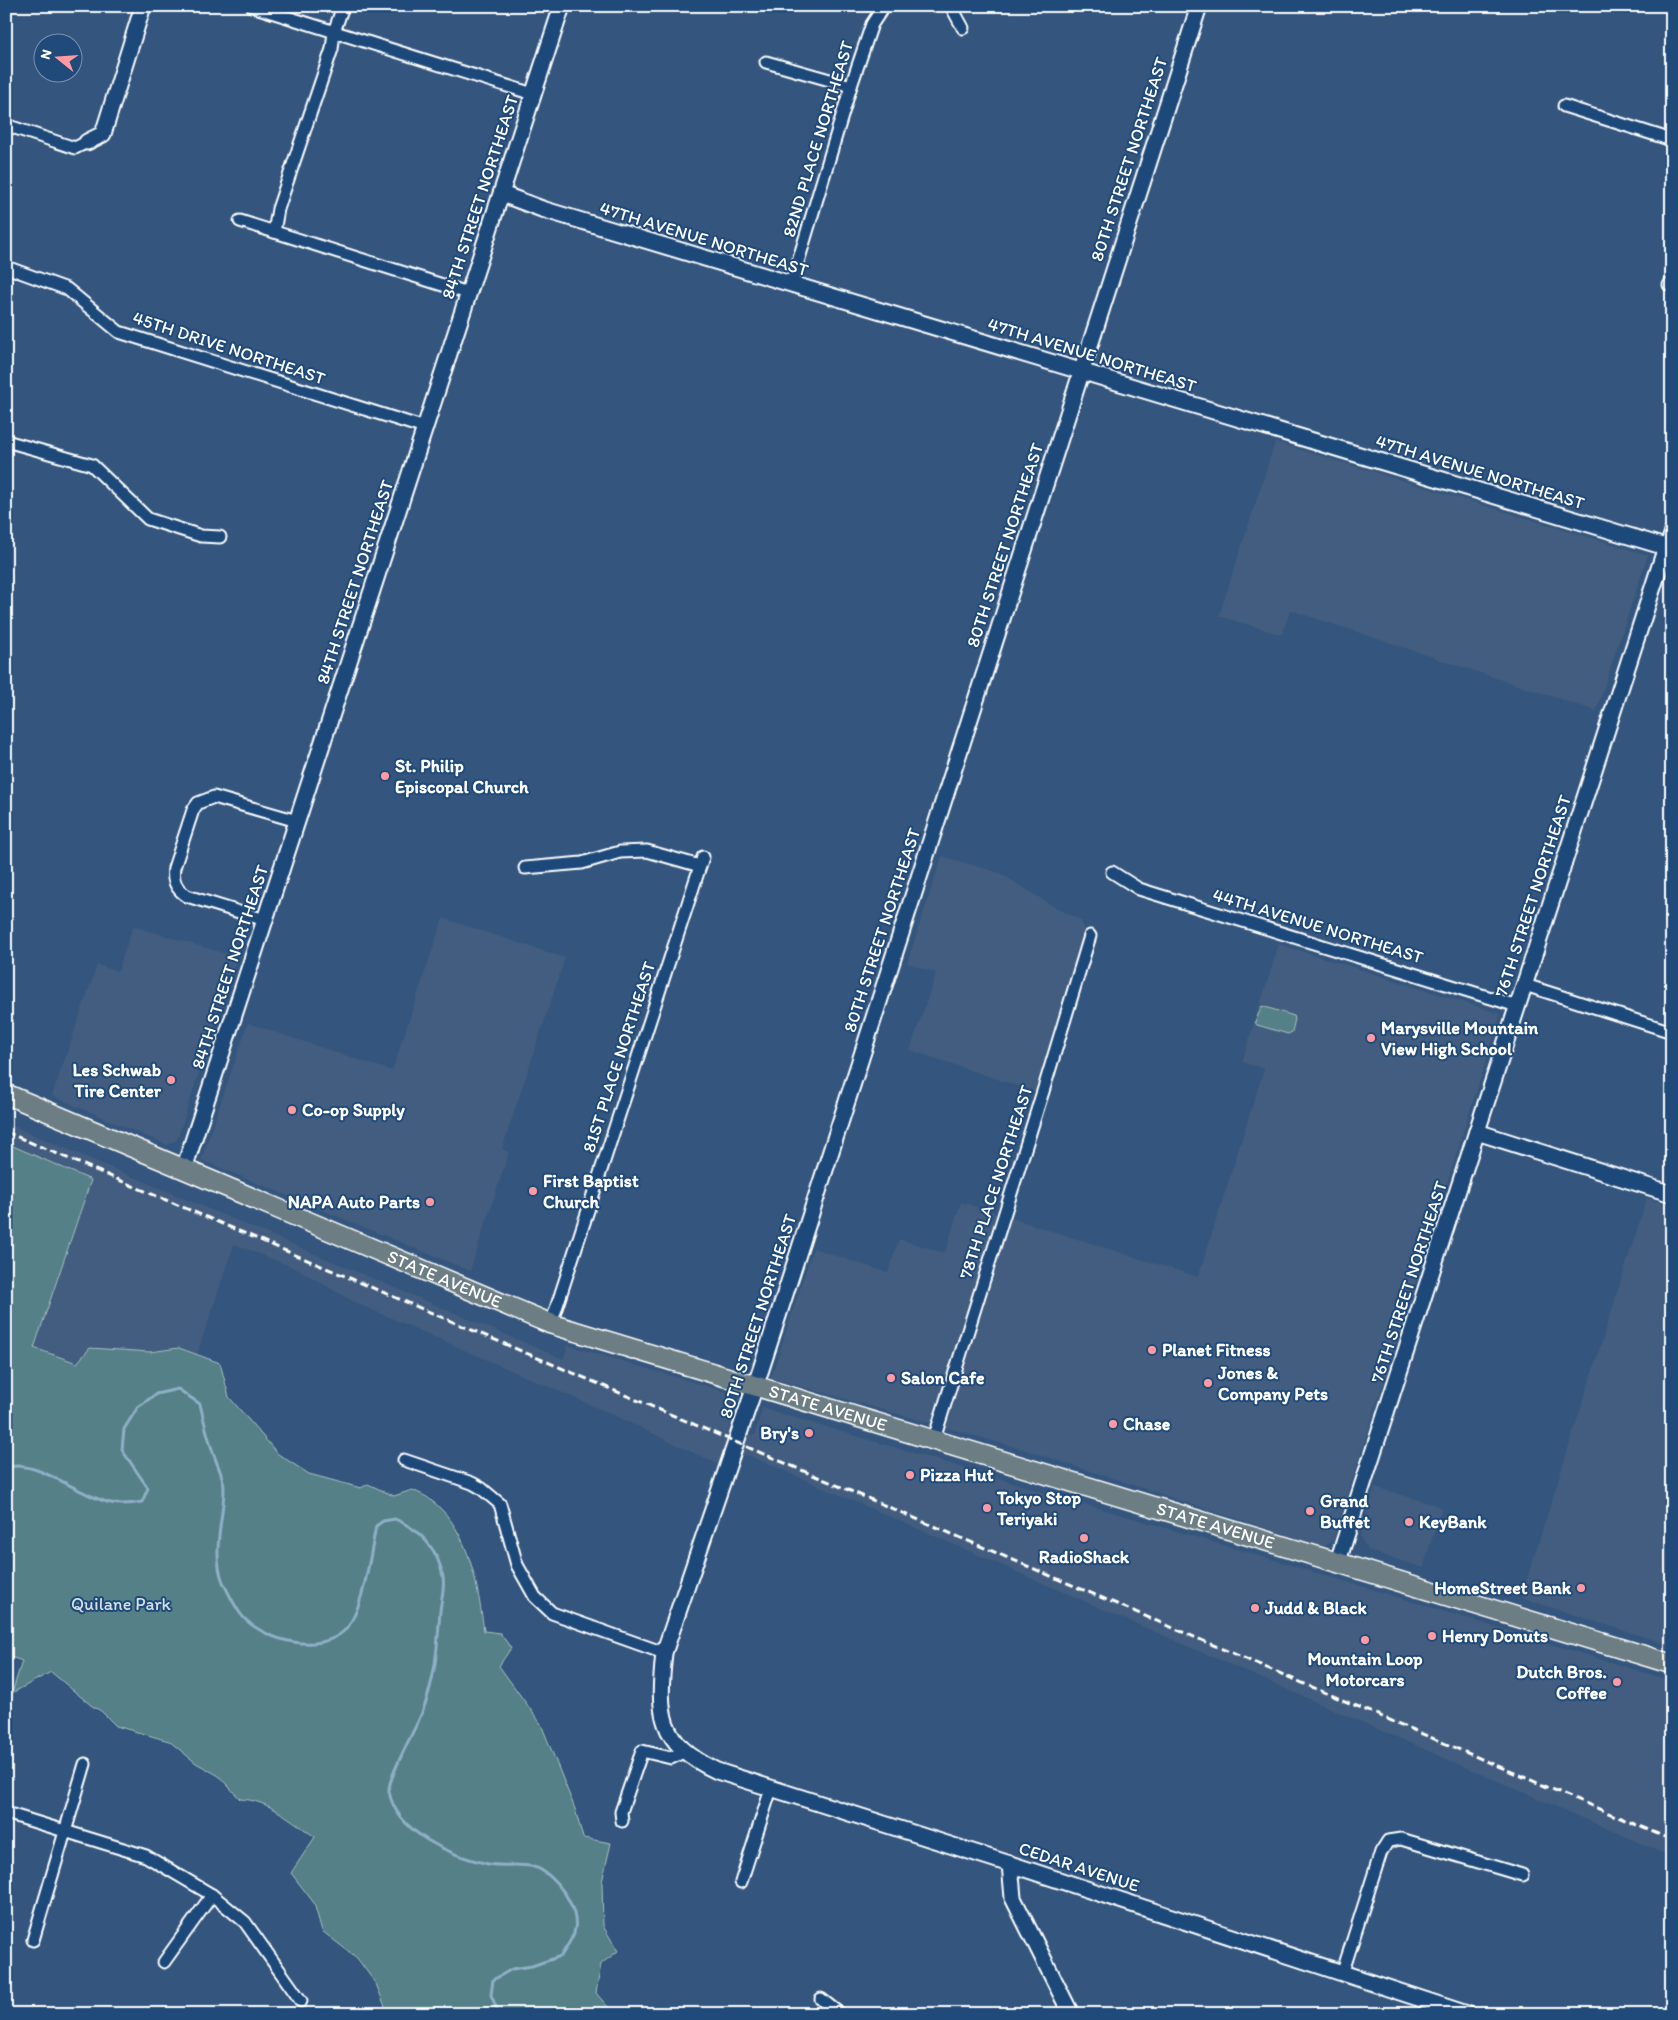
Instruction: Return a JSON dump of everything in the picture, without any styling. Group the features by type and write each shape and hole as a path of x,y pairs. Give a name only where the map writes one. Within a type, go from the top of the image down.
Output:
{"main road":[{"name":"STATE AVENUE","path":"6,1094 551,1324 1338,1561 1672,1664"}],"street":[{"path":"6,125 75,148 102,134 143,6"},
{"path":"252,6 533,94"},
{"path":"274,232 278,209 332,49 334,32 343,6"},
{"name":"84TH STREET NORTHEAST","path":"184,1169 562,6"},
{"name":"82ND PLACE NORTHEAST","path":"791,285 851,86 872,24 884,6"},
{"path":"951,6 963,28"},
{"name":"80TH STREET NORTHEAST","path":"683,1752 666,1727 661,1711 659,1696 664,1652 756,1385 1080,370 1199,6"},
{"path":"766,62 851,86"},
{"path":"1564,106 1672,140"},
{"name":"47TH AVENUE NORTHEAST","path":"502,194 542,209 791,285 1080,370 1669,548"},
{"path":"240,221 468,294"},
{"name":"45TH DRIVE NORTHEAST","path":"6,267 68,289 120,332 425,428"},
{"path":"6,441 92,465 148,519 201,536 220,537"},
{"name":"76TH STREET NORTHEAST","path":"1338,1561 1517,1006 1669,548 1672,528"},
{"path":"265,920 187,896 177,888 174,882 174,868 193,810 198,804 214,797 297,821"},
{"name":"81ST PLACE NORTHEAST","path":"525,868 582,863 620,852 647,851 701,861 551,1324"},
{"name":"44TH AVENUE NORTHEAST","path":"1112,872 1139,888 1517,1006"},
{"name":"78TH PLACE NORTHEAST","path":"934,1439 1090,936"},
{"path":"1525,985 1672,1032"},
{"path":"1477,1132 1672,1194"},
{"path":"404,1460 472,1483 500,1504 517,1565 535,1597 552,1613 664,1652"},
{"path":"622,1821 621,1812 642,1751 671,1758 683,1752"},
{"name":"CEDAR AVENUE","path":"683,1752 695,1761 717,1772 1010,1864 1467,2014"},
{"path":"33,1940 85,1764"},
{"path":"741,1882 771,1789"},
{"path":"6,1813 146,1856 212,1895 245,1922 301,2001"},
{"path":"1342,1974 1381,1852 1388,1840 1401,1839 1522,1875"},
{"path":"1010,1864 1013,1898 1071,2014"},
{"path":"164,1962 212,1895"},
{"path":"821,2000 840,2014"}],"shaded area":[{"path":"1275,442 1648,555 1596,711 1290,610 1282,635 1219,616"},
{"path":"942,856 1000,873 1053,906 1081,920 1086,935 1039,1093 910,1050 936,973 907,963"},
{"path":"443,918 565,958 502,1149 509,1152 470,1271 201,1160 248,1023 392,1071"},
{"path":"133,926 237,957 177,1140 167,1145 52,1096 97,965 118,971"},
{"path":"1279,944 1501,1014 1333,1541 1323,1547 1025,1450 771,1378 813,1248 888,1273 899,1239 945,1253 961,1202 1198,1277 1264,1069 1242,1062"},
{"path":"6,1123 563,1359 568,1345 730,1393 736,1403 728,1434 755,1435 762,1408 1348,1582 1672,1681 1672,1857 748,1455 717,1464 609,1413 354,1302 299,1270 234,1244 197,1355 179,1348 150,1352 91,1348 77,1363 34,1348 91,1180 6,1143"},
{"path":"1647,1198 1672,1206 1672,1646 1521,1598"},
{"path":"1375,1487 1442,1507 1423,1568 1367,1550 1360,1536"}],"green space":[{"path":"1262,1006 1294,1016 1292,1032 1288,1034 1257,1025 1255,1022"},
{"name":"Quilane Park","path":"6,1143 91,1180 34,1348 77,1363 90,1348 150,1352 179,1348 220,1363 229,1397 278,1454 309,1474 361,1488 368,1484 394,1496 412,1490 430,1499 445,1513 464,1544 470,1561 479,1597 484,1631 500,1633 511,1648 499,1666 541,1724 575,1809 583,1838 611,1843 602,1882 603,1926 618,1951 601,1964 596,1993 614,2014 388,2014 376,1984 357,1958 322,1931 314,1903 291,1873 315,1837 270,1807 251,1800 240,1799 219,1776 196,1763 169,1741 116,1726 101,1711 92,1706 51,1672 12,1693 22,1661 6,1655"}],"waterway":[{"path":"6,1468 17,1466 43,1472 86,1494 111,1503 142,1502 148,1488 122,1450 124,1429 138,1407 156,1394 178,1389 200,1404 223,1480 224,1488 218,1547 218,1559 223,1582 235,1606 244,1618 266,1633 293,1642 322,1642 334,1638 345,1630 357,1610 376,1526 383,1521 395,1519 420,1535 432,1549 441,1567 443,1590 433,1676 421,1715 392,1776 389,1791 394,1806 402,1819 414,1830 428,1840 458,1855 488,1864 528,1866 542,1871 558,1884 574,1914 574,1933 561,1956 532,1966 512,1969 493,1980 491,1995 499,2014"}],"railway":[{"path":"6,1132 1672,1840"}],"place":[{"name":"St. Philip Episcopal Church","path":"385,776"},
{"name":"Marysville Mountain View High School","path":"1371,1038"},
{"name":"Les Schwab Tire Center","path":"171,1080"},
{"name":"Co-op Supply","path":"292,1110"},
{"name":"First Baptist Church","path":"533,1191"},
{"name":"NAPA Auto Parts","path":"430,1202"},
{"name":"Planet Fitness","path":"1152,1350"},
{"name":"Salon Cafe","path":"891,1378"},
{"name":"Jones & Company Pets","path":"1208,1383"},
{"name":"Chase","path":"1113,1424"},
{"name":"Bry's","path":"809,1433"},
{"name":"Pizza Hut","path":"910,1475"},
{"name":"Tokyo Stop Teriyaki","path":"987,1508"},
{"name":"Grand Buffet","path":"1310,1511"},
{"name":"KeyBank","path":"1409,1522"},
{"name":"RadioShack","path":"1084,1538"},
{"name":"HomeStreet Bank","path":"1581,1588"},
{"name":"Judd & Black","path":"1255,1608"},
{"name":"Henry Donuts","path":"1432,1636"},
{"name":"Mountain Loop Motorcars","path":"1365,1640"},
{"name":"Dutch Bros. Coffee","path":"1617,1682"}]}
